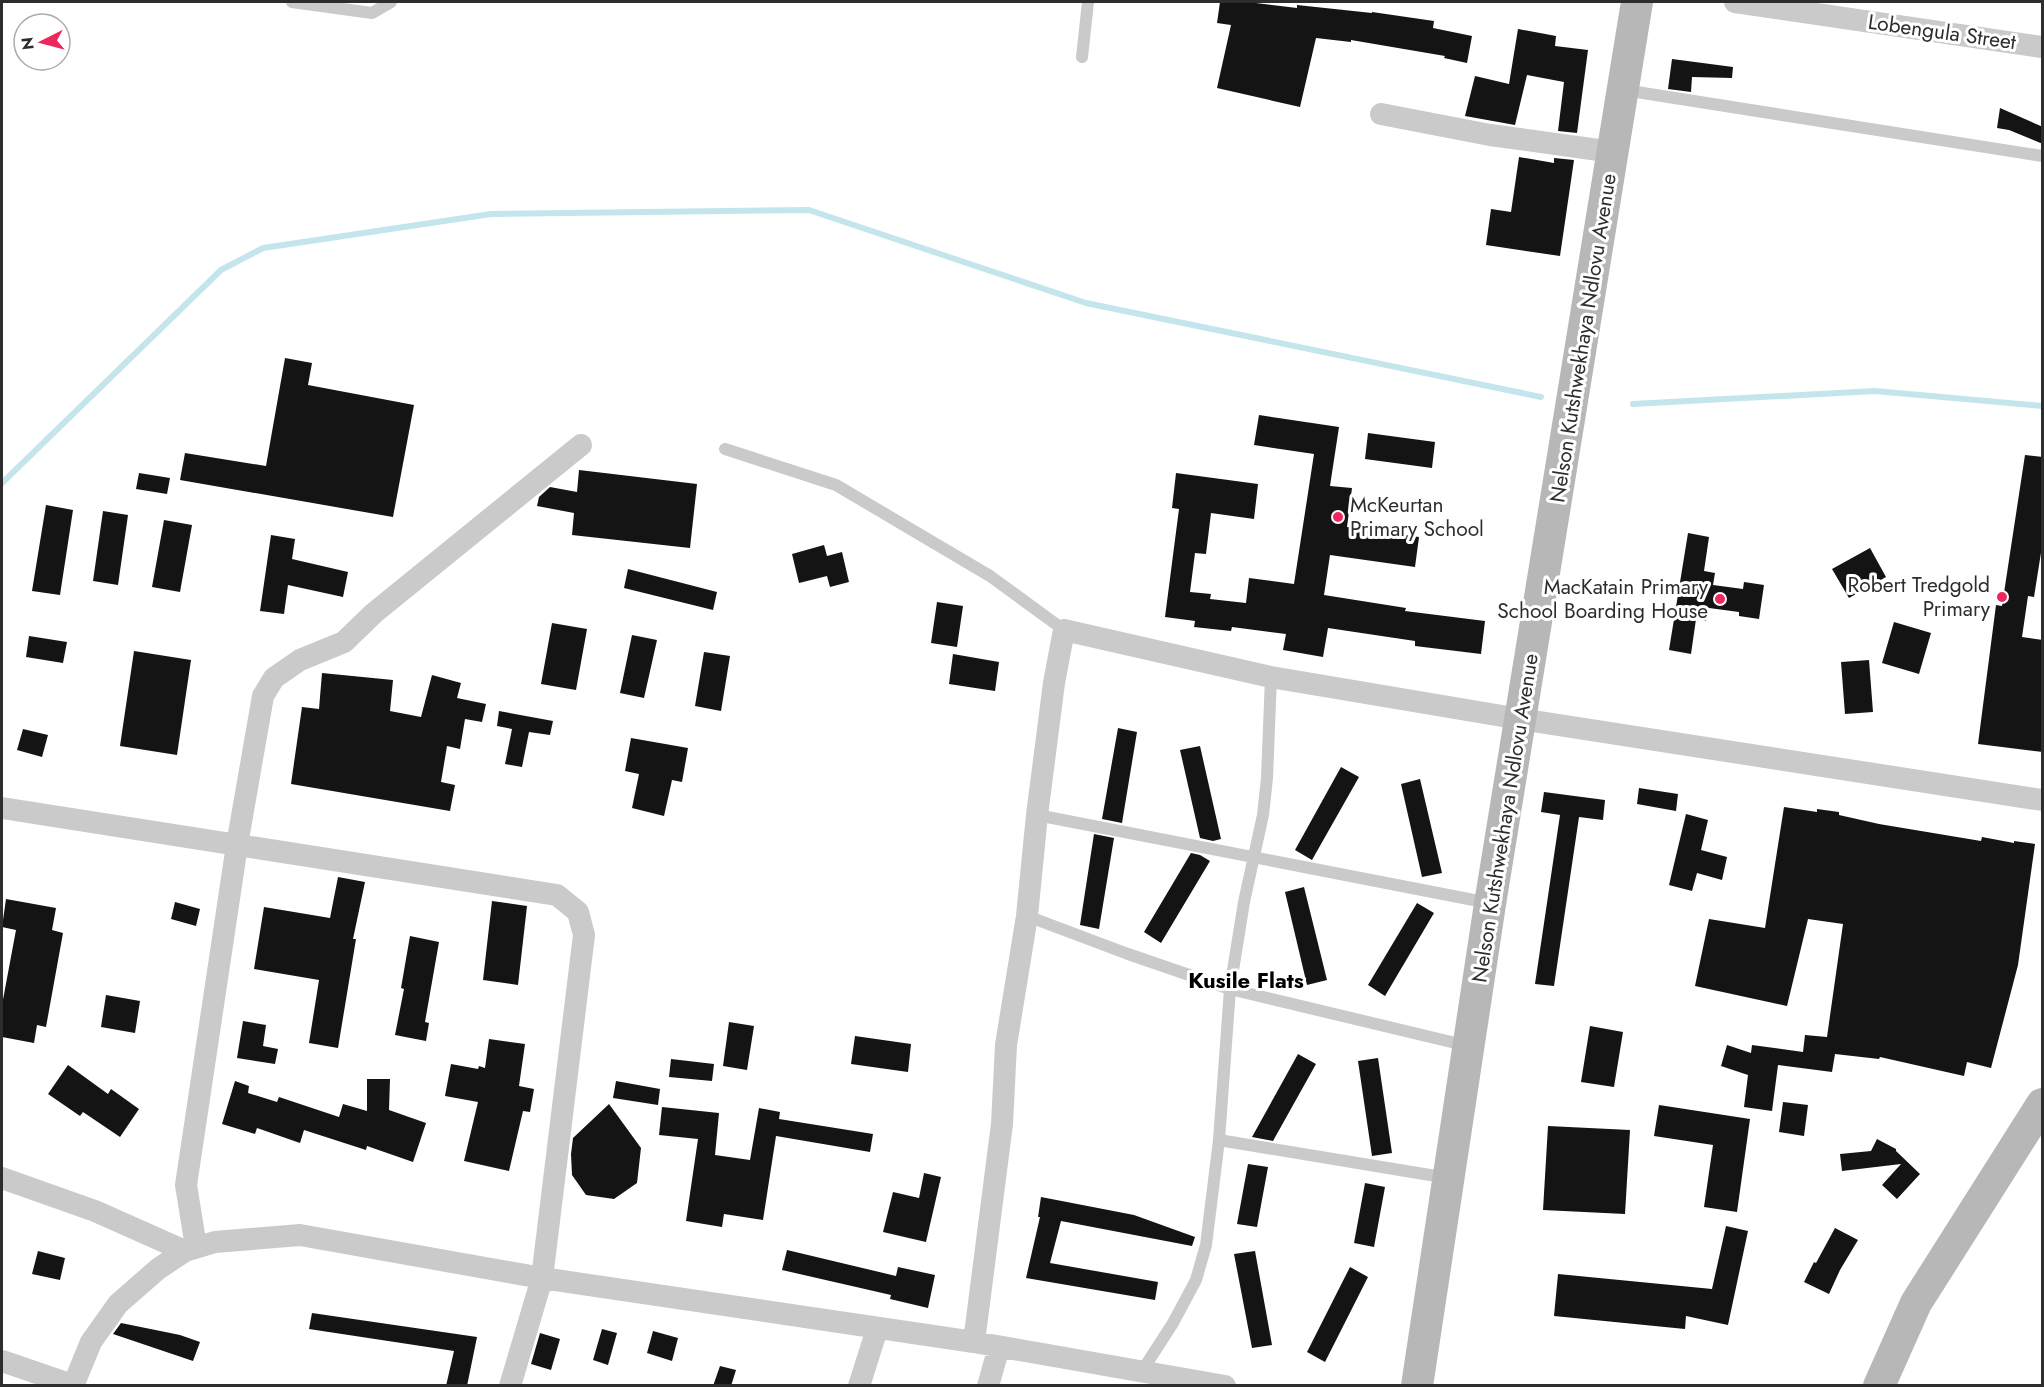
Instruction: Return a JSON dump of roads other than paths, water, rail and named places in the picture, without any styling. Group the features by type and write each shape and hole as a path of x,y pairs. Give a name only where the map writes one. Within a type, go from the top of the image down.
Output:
{"street":[{"name":"Nelson Kutshwekhaya Ndlovu Avenue","path":"1416,1386 1490,903 1638,2"},
{"name":"Lobengula Street","path":"1735,2 2043,46"},
{"path":"1381,114 1490,135 1613,152"},
{"path":"190,1249 186,1185 237,845 263,696 274,678 300,660 344,642 374,613 581,445"},
{"path":"974,1342 1002,1124 1006,1045 1027,916 1054,683 1064,630 1271,677 1520,719 2043,800"},
{"path":"2,808 557,895 578,912 584,935 542,1278 510,1386"},
{"path":"1879,1386 1916,1303 2043,1104"},
{"path":"2,1178 95,1211 190,1249"},
{"path":"2,1361 73,1385 91,1342 118,1304 158,1269 190,1249 215,1242 300,1235 542,1278 974,1342 1139,1378 1225,1386"},
{"path":"859,1386 877,1329"},
{"path":"988,1386 999,1347"}],"lane":[{"path":"292,2 372,13 392,2"},
{"path":"1082,57 1088,2"},
{"path":"1623,90 2043,156"},
{"path":"725,449 836,485 990,576 1064,630"},
{"path":"1139,1378 1196,1280 1206,1245 1219,1140 1230,988 1252,857 1263,815 1267,778 1271,677"},
{"path":"1037,815 1490,903"},
{"path":"1027,916 1128,954 1230,988 1468,1046"},
{"path":"1219,1140 1449,1179"}],"waterway":[{"path":"2,483 221,270 263,248 491,214 809,210 1086,303 1541,397"},
{"path":"1633,404 1875,391 2042,406"}],"place":[{"name":"McKeurtan Primary School","path":"1338,517"},
{"name":"Robert Tredgold Primary","path":"2002,597"},
{"name":"MacKatain Primary School Boarding House","path":"1720,599"}],"district":[{"name":"Kusile Flats","path":"1246,980"}]}
